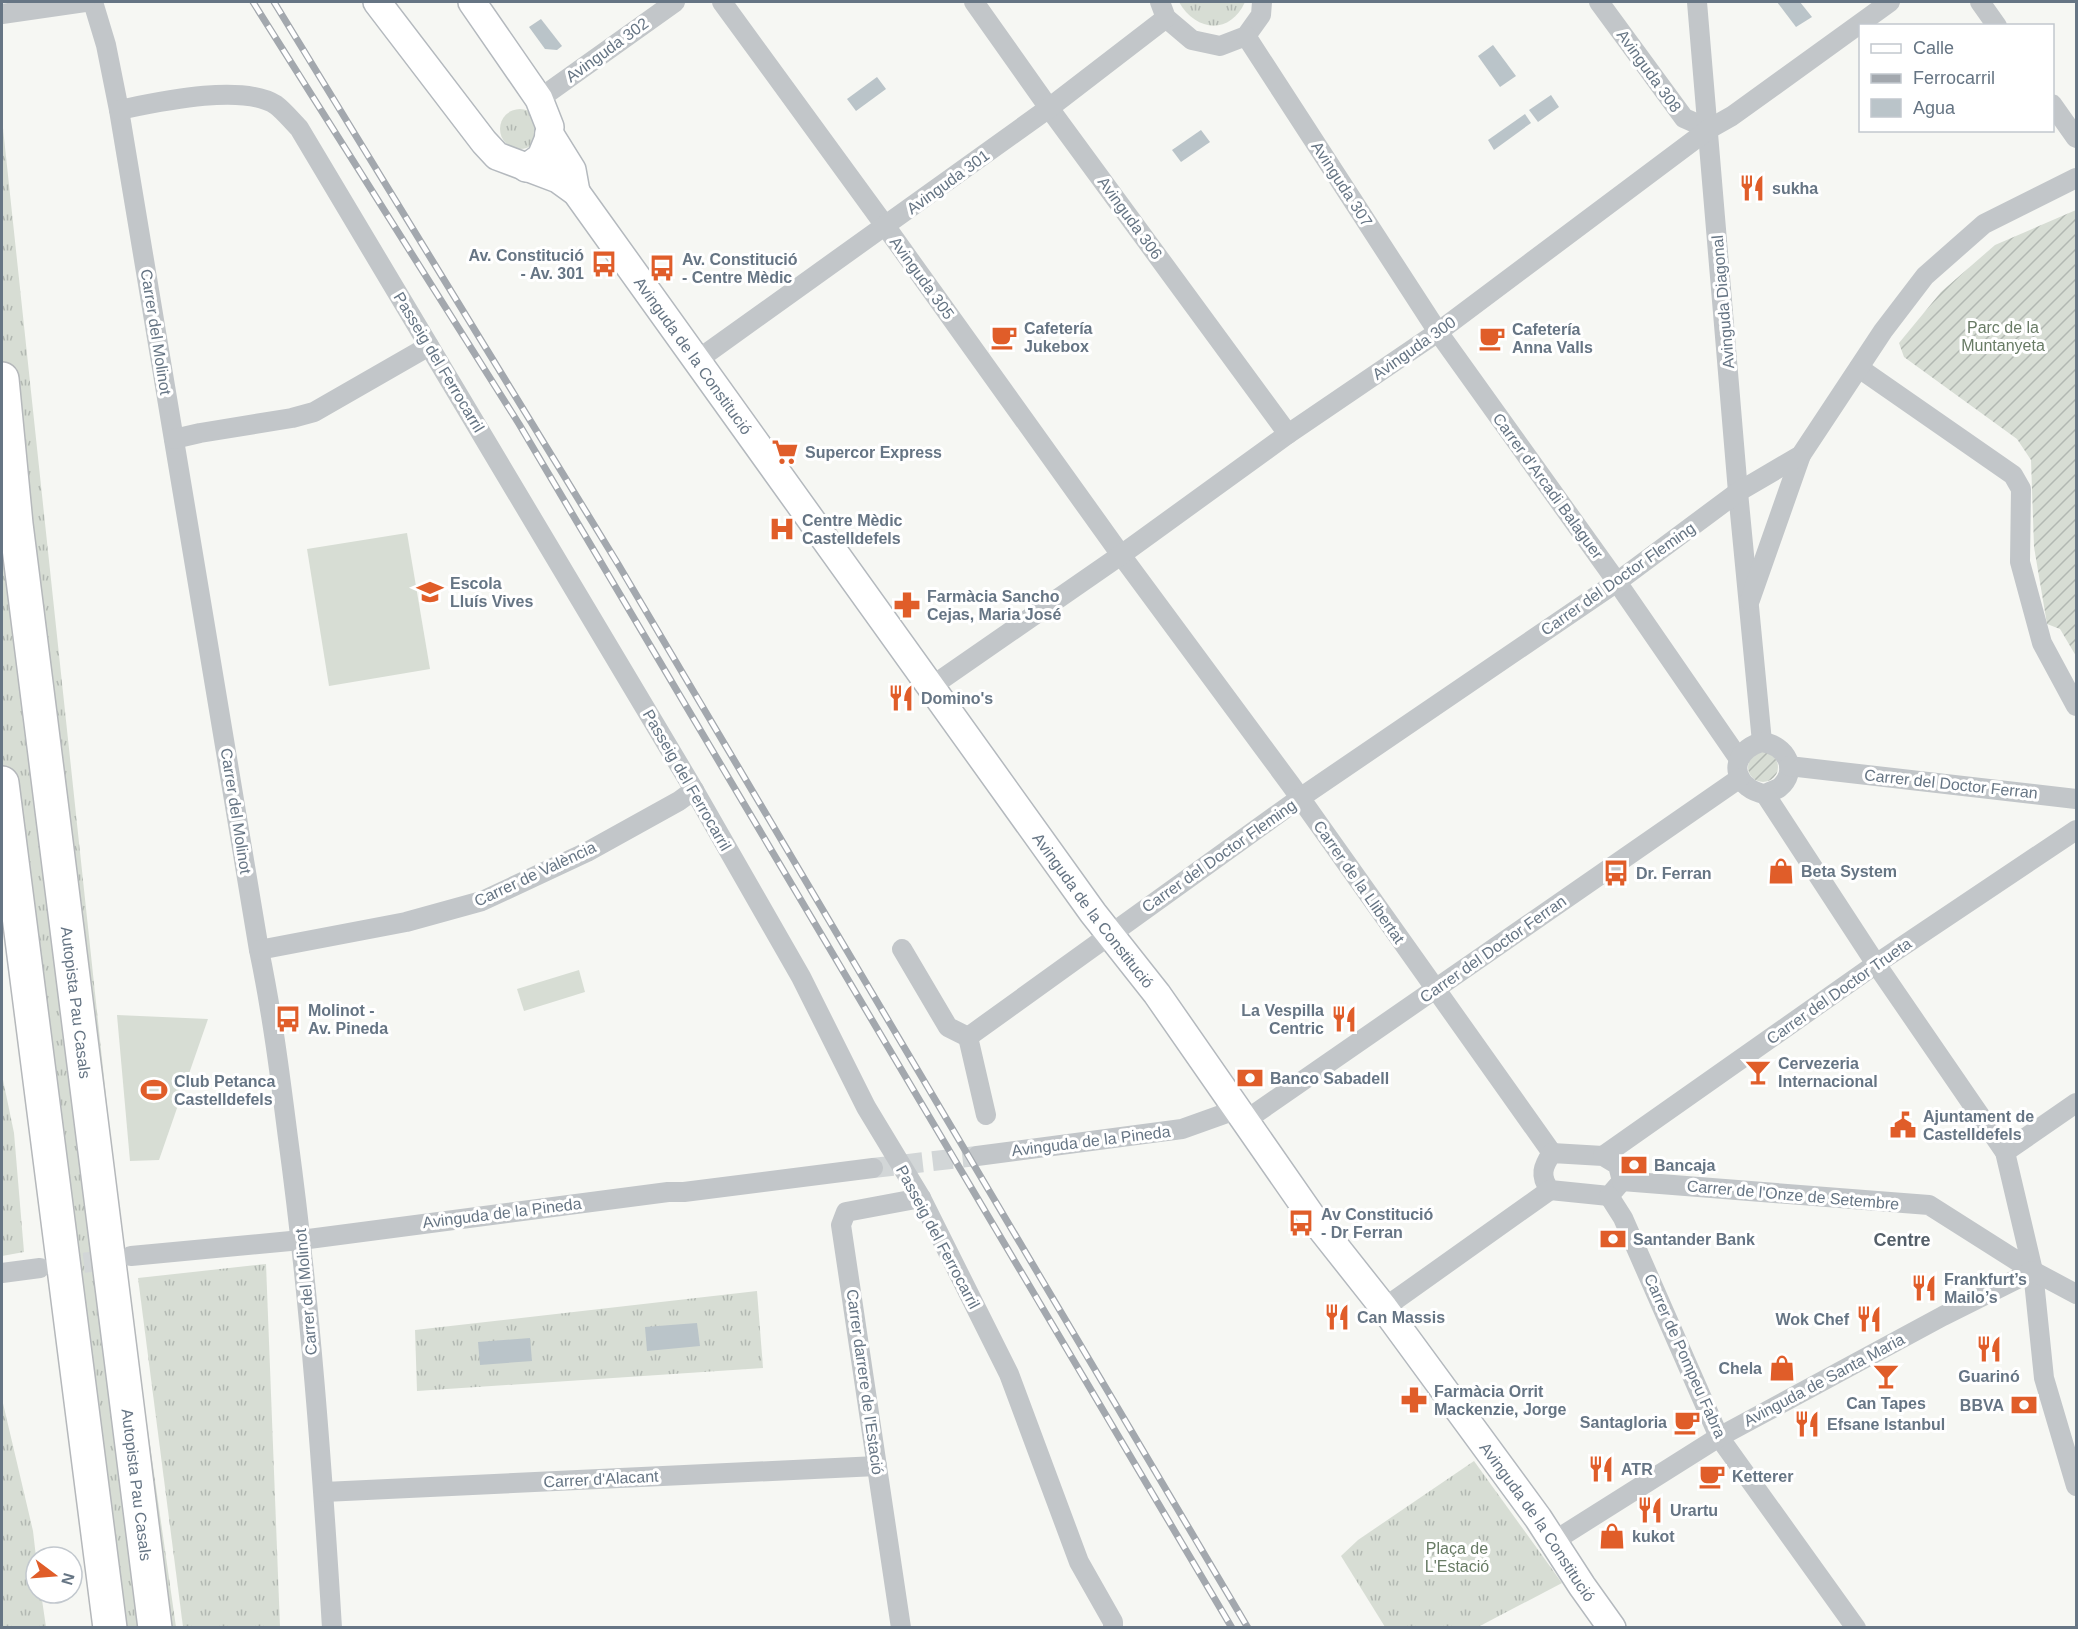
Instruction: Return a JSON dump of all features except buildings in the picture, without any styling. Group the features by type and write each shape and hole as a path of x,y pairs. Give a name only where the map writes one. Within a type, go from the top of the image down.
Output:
{"highway":[{"name":"Autopista Pau Casals","path":"2,379 16,524 155,1628"},
{"path":"2,783 110,1628"}],"street":[{"path":"2,14 85,2"},
{"name":"Carrer del Molinot","path":"93,2 106,45 119,110 273,1023 301,1240 324,1492 332,1628"},
{"name":"Avinguda de la Constitució","path":"377,2 497,156 558,179 576,192 1109,935 1157,994 1312,1217 1384,1308 1554,1541 1612,1628"},
{"name":"Avinguda de la Constitució","path":"472,2 539,99 549,133 572,170 576,192"},
{"name":"Avinguda 302","path":"539,99 675,2"},
{"name":"Avinguda 305","path":"722,2 1121,555"},
{"name":"Avinguda 306","path":"974,2 1288,434"},
{"path":"1163,10 1192,40 1220,46 1246,36 1260,15 1262,2"},
{"name":"Avinguda 308","path":"1599,2 1684,118 1709,129"},
{"name":"Avinguda Diagonal","path":"1697,2 1738,492 1762,742"},
{"name":"Avinguda 300","path":"1860,24 1890,2"},
{"path":"1980,2 1996,24"},
{"name":"Avinguda 301","path":"696,361 1049,108 1163,10"},
{"name":"Avinguda 300","path":"932,687 1121,555 1288,434 1438,332 1709,129 1732,116 1859,24"},
{"name":"Avinguda 307","path":"1246,36 1438,332"},
{"name":"Passeig del Ferrocarril","path":"119,110 172,100 231,94 254,96 276,105 299,128 694,790 801,977 866,1107 921,1198 1009,1374 1079,1562 1113,1622 1113,1628"},
{"path":"2054,107 2076,138"},
{"path":"526,168 541,157 549,133"},
{"name":"Carrer del Doctor Fleming","path":"968,1037 1300,798 1617,582 1738,492 1801,455 1859,368 1925,276 1984,225 2076,178"},
{"name":"Carrer d'Arcadi Balaguer","path":"1438,332 1617,582 1739,768"},
{"path":"174,439 314,412 429,346"},
{"path":"1859,368 2013,475 2017,481 2021,489 2020,562 2042,643 2076,706"},
{"name":"Avinguda Diagonal","path":"1749,603 1801,455"},
{"name":"Carrer de la Llibertat","path":"1121,555 1300,798 1552,1153"},
{"path":"1765,794 1778,788 1785,780 1789,766 1784,753 1778,747 1762,742 1749,746 1739,768 1746,786 1765,794 1876,964 2005,1152 2033,1271 2044,1378 2076,1486"},
{"name":"Carrer del Doctor Ferran","path":"1789,766 2076,799"},
{"name":"Carrer del Doctor Ferran","path":"1242,1114 1435,990 1739,768"},
{"name":"Carrer de València","path":"259,950 406,922 482,901 587,852 679,801 694,790"},
{"name":"Carrer del Doctor Trueta","path":"1603,1155 1876,964 2076,830"},
{"path":"902,949 948,1027 968,1037 986,1115"},
{"path":"2005,1152 2076,1103"},
{"name":"Avinguda de la Pineda","path":"977,1156 1182,1129 1242,1114"},
{"path":"1384,1308 1550,1190 1609,1196 1622,1181 1618,1165 1603,1155 1552,1153 1543,1165 1544,1183 1550,1190"},
{"name":"Avinguda de la Pineda","path":"131,1256 301,1240 873,1168"},
{"name":"Carrer de l'Onze de Setembre","path":"1622,1181 1929,1205 2033,1271"},
{"name":"Carrer de Pompeu Fabra","path":"1609,1196 1623,1218 1719,1437 1856,1628"},
{"name":"Carrer darrere de l'Estació","path":"901,1628 841,1225 846,1212 921,1198"},
{"path":"2,1273 40,1268"},
{"path":"2033,1271 2076,1294"},
{"name":"Avinguda de Santa Maria","path":"1554,1541 1719,1437 1943,1316 2033,1271"},
{"name":"Carrer d'Alacant","path":"324,1492 877,1466"}],"green space":[{"path":"1179,2 1245,2 1239,13 1231,20 1213,26 1194,19"},
{"path":"520,109 534,115 540,129 534,143 520,149 506,143 500,129 506,115"},
{"path":"2,119 123,1256 176,1627 96,1627 2,848"},
{"name":"Parc de la Muntanyeta","path":"2076,210 2076,656 2060,629 2047,624 2034,547 2031,460 2017,439 1904,357 1899,343 1941,292 1995,245"},
{"path":"407,533 430,669 329,686 307,549"},
{"path":"1763,752 1773,757 1778,767 1773,777 1763,782 1753,777 1748,767 1753,757"},
{"path":"579,970 585,992 524,1011 517,989"},
{"name":"Club Petanca Castelldefels","path":"117,1015 208,1019 159,1160 130,1161"},
{"path":"2,1075 14,1133 24,1252 2,1256"},
{"path":"266,1264 280,1627 183,1627 138,1278"},
{"path":"757,1291 763,1368 417,1391 415,1330"},
{"path":"2,1399 35,1545 24,1545 24,1605 43,1605 46,1627 2,1627"},
{"name":"Plaça de L'Estació","path":"1474,1461 1562,1583 1478,1627 1385,1627 1341,1556 1358,1540"}],"water":[{"path":"1777,2 1800,2 1812,17 1796,27"},
{"path":"541,19 562,46 557,50 545,49 529,27"},
{"path":"1493,45 1516,76 1500,87 1478,56"},
{"path":"877,77 886,89 856,111 847,99"},
{"path":"1551,95 1559,107 1538,122 1529,110"},
{"path":"1525,114 1531,123 1494,150 1488,140"},
{"path":"1201,130 1210,142 1181,162 1172,150"},
{"path":"697,1323 700,1346 647,1351 645,1327"},
{"path":"530,1338 532,1361 480,1365 478,1342"}],"tunnel":[{"path":"873,1168 977,1156"},
{"path":"54,1266 117,1259"}],"railway":[{"path":"253,2 519,424 1232,1628"},
{"path":"274,2 618,564 1248,1628"}],"place":[{"name":"sukha","path":"1752,188"},
{"name":"Av. Constitució - Av. 301","path":"604,264"},
{"name":"Av. Constitució - Centre Mèdic","path":"662,268"},
{"name":"Cafetería Jukebox","path":"1004,337"},
{"name":"Cafetería Anna Valls","path":"1492,338"},
{"name":"Supercor Express","path":"785,452"},
{"name":"Centre Mèdic Castelldefels","path":"782,529"},
{"name":"Escola Lluís Vives","path":"430,592"},
{"name":"Farmàcia Sancho Cejas, Maria José","path":"907,605"},
{"name":"Domino's","path":"901,698"},
{"name":"Beta System","path":"1781,871"},
{"name":"Dr. Ferran","path":"1616,873"},
{"name":"Molinot - Av. Pineda","path":"288,1019"},
{"name":"La Vespilla Centric","path":"1344,1019"},
{"name":"Cervezeria Internacional","path":"1758,1072"},
{"name":"Banco Sabadell","path":"1250,1078"},
{"name":"Club Petanca Castelldefels","path":"154,1090"},
{"name":"Ajuntament de Castelldefels","path":"1903,1125"},
{"name":"Bancaja","path":"1634,1165"},
{"name":"Av Constitució - Dr Ferran","path":"1301,1223"},
{"name":"Santander Bank","path":"1613,1239"},
{"name":"Frankfurt’s Mailo’s","path":"1924,1288"},
{"name":"Can Massis","path":"1337,1317"},
{"name":"Wok Chef","path":"1869,1319"},
{"name":"Guarinó","path":"1989,1349"},
{"name":"Chela","path":"1782,1368"},
{"name":"Can Tapes","path":"1886,1376"},
{"name":"Farmàcia Orrit Mackenzie, Jorge","path":"1414,1400"},
{"name":"BBVA","path":"2024,1405"},
{"name":"Santagloria","path":"1687,1422"},
{"name":"Efsane Istanbul","path":"1807,1424"},
{"name":"ATR","path":"1601,1469"},
{"name":"Ketterer","path":"1712,1476"},
{"name":"Urartu","path":"1650,1510"},
{"name":"kukot","path":"1612,1536"}],"district":[{"name":"Centre","path":"1902,1240"}]}
